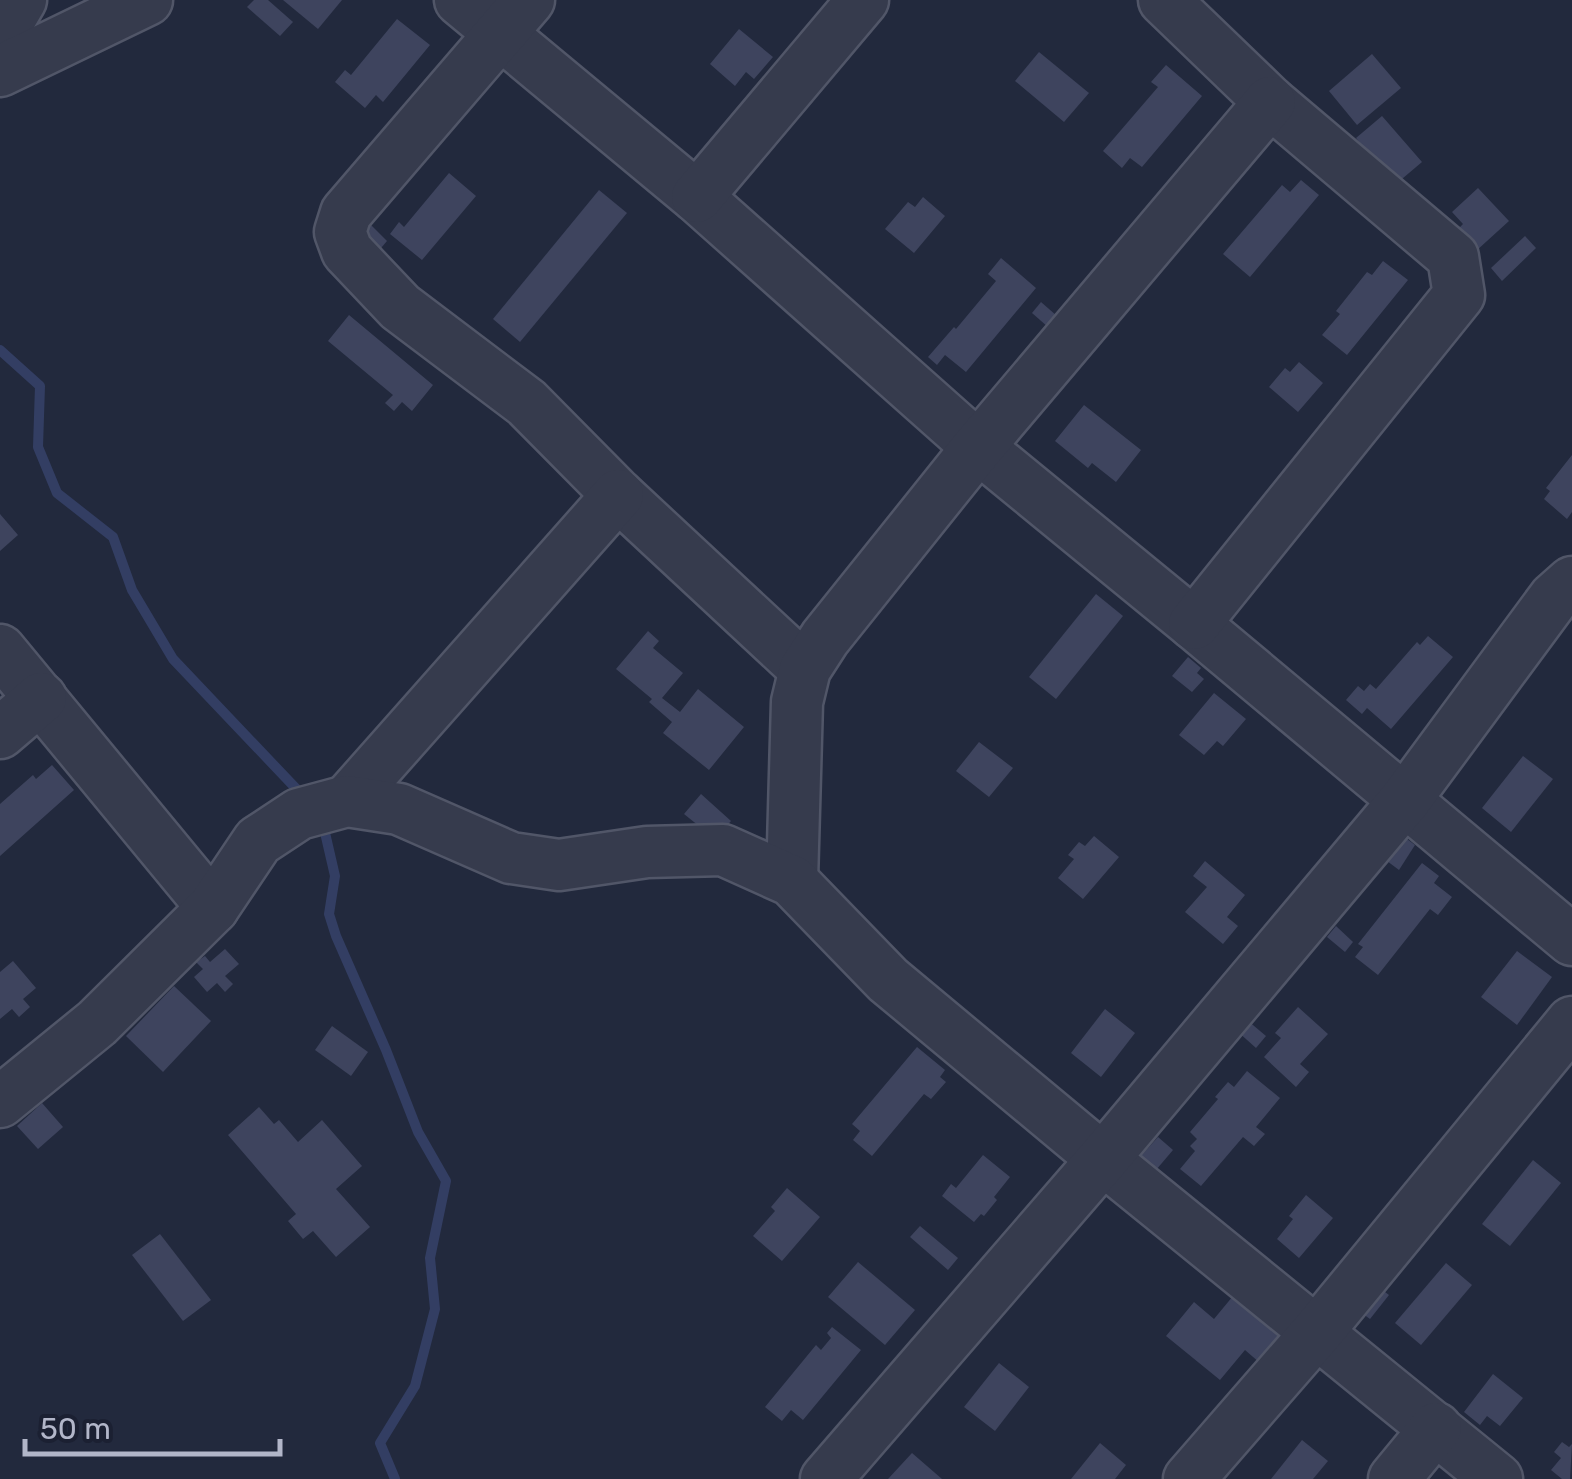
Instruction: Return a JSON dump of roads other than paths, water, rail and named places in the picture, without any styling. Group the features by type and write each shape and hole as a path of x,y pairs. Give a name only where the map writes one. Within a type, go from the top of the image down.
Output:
{"street":[{"path":"0,36 21,0"},
{"path":"0,71 147,0"},
{"path":"460,0 514,17 697,197 978,447 1572,940"},
{"path":"697,197 863,0"},
{"path":"1164,0 1270,102 1453,256 1459,296 1194,624"},
{"path":"514,17 346,213 340,232 346,251 400,307 526,404 805,669"},
{"path":"792,880 796,702 805,669 825,638 978,447 1270,102"},
{"path":"0,1102 98,1023 213,908 258,840 326,806 618,495"},
{"path":"826,1479 1103,1159 1405,800 1554,598 1572,582"},
{"path":"0,650 213,908"},
{"path":"0,733 41,698"},
{"path":"326,806 399,809 511,858 560,865 647,852 723,850 792,880 888,980 1497,1479"},
{"path":"1189,1479 1317,1332 1572,1022"},
{"path":"1394,1479 1436,1428"}],"waterway":[{"path":"0,350 40,386 38,447 57,493 113,537 132,590 173,659 305,798"},
{"path":"323,824 335,876 329,914 336,936 418,1132 446,1181 430,1258 435,1309 415,1386 380,1443 395,1479"}]}
